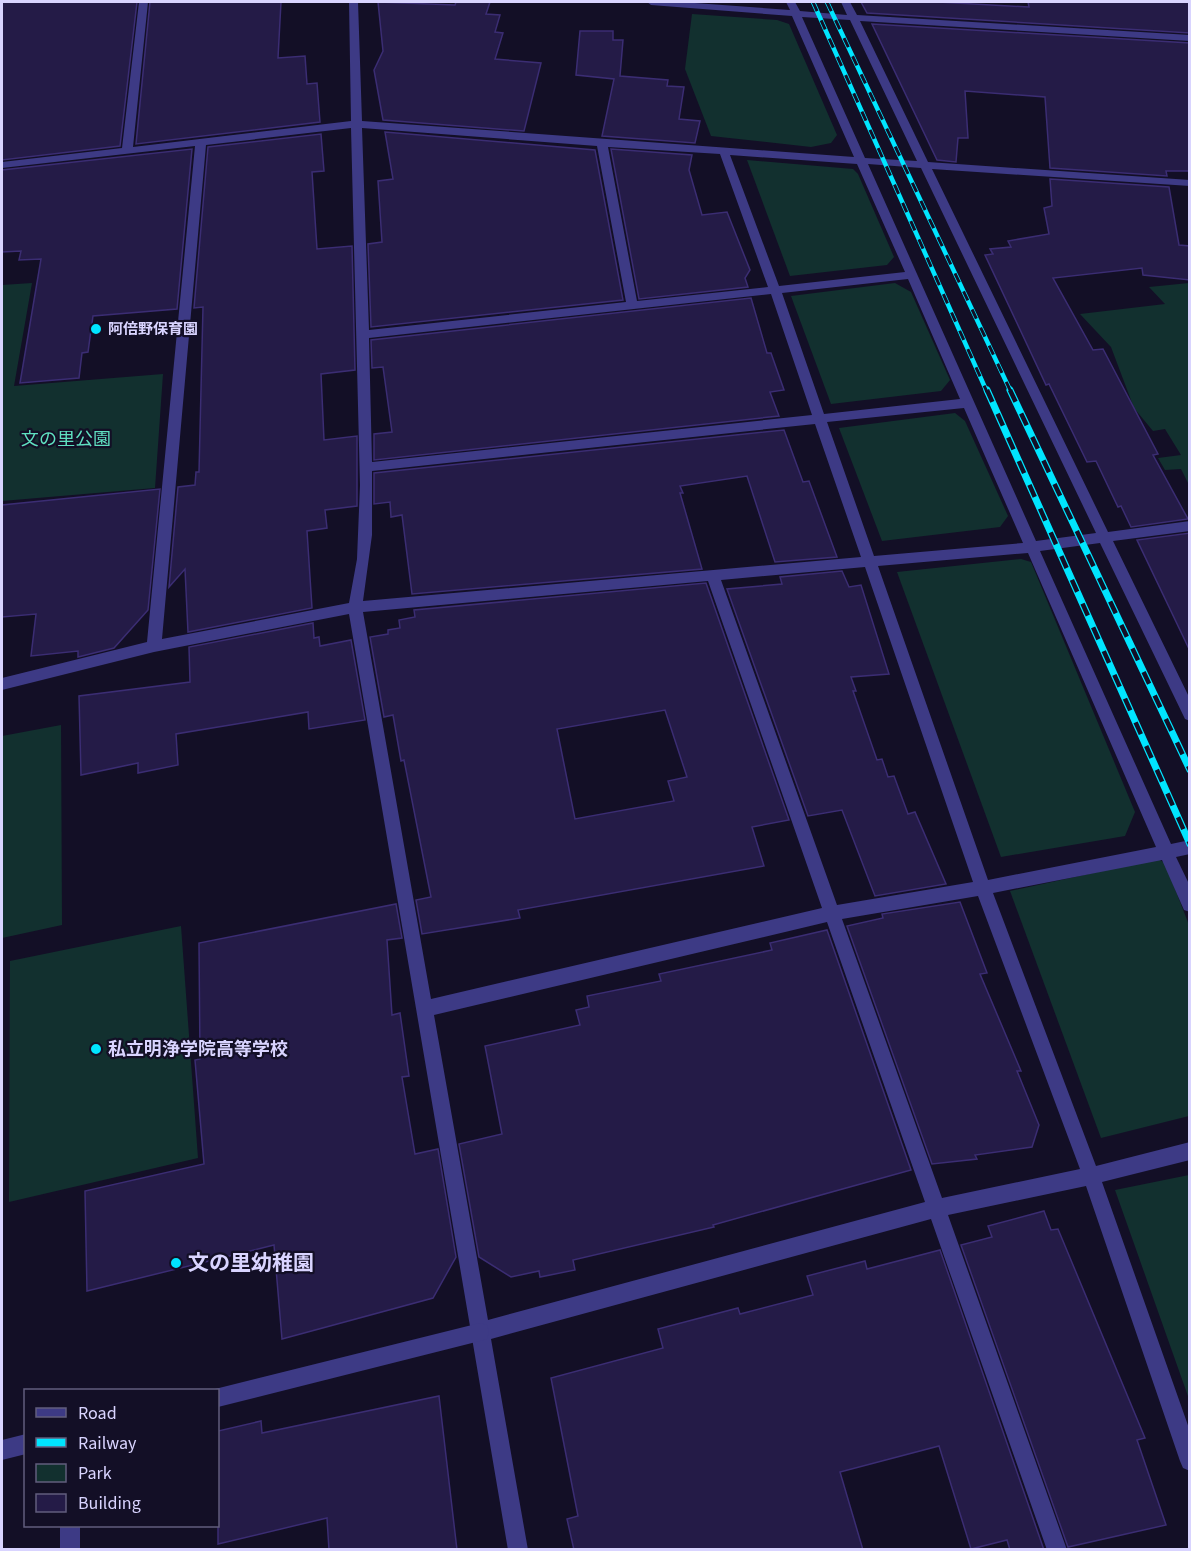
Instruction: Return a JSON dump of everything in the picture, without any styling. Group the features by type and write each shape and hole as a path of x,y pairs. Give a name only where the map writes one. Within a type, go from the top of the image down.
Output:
{"street":[{"path":"128,150 143,2"},
{"path":"353,2 364,335 365,467 363,577 356,607 518,1550"},
{"path":"651,2 793,7 855,18 1190,38"},
{"path":"846,2 927,165 1190,715"},
{"path":"793,7 1190,905"},
{"path":"2,165 356,124 724,152 1190,183"},
{"path":"154,646 201,142"},
{"path":"602,143 632,306"},
{"path":"724,152 775,290 983,888 1091,1176 1190,1461"},
{"path":"364,335 913,275"},
{"path":"365,467 968,403"},
{"path":"2,684 154,646 356,607 1032,547 1190,526"},
{"path":"712,574 1057,1550"},
{"path":"424,1009 832,913 983,888 1190,847"},
{"path":"219,1397 480,1332 938,1208 1091,1176 1190,1151"},
{"path":"2,1450 24,1444"},
{"path":"70,1527 70,1550"}],"green space":[{"path":"692,14 777,20 789,24 837,135 831,143 811,147 711,136 685,69"},
{"path":"747,160 853,169 858,174 894,257 887,265 790,276"},
{"name":"文の里公園","path":"32,283 14,386 163,374 155,488 2,501 2,285"},
{"path":"895,283 911,292 950,380 941,391 831,404 791,296"},
{"path":"1190,283 1189,485 1181,469 1165,470 1158,458 1181,455 1165,429 1153,431 1134,408 1111,347 1080,314 1165,304 1149,287"},
{"path":"955,413 965,421 1008,516 1000,527 882,541 839,428"},
{"path":"1021,559 1031,562 1135,812 1125,836 1001,857 897,572"},
{"path":"61,725 62,925 2,938 2,736"},
{"path":"1158,859 1165,863 1189,925 1189,1116 1101,1138 1010,891"},
{"path":"181,926 198,1158 9,1202 10,961"},
{"path":"1190,1175 1189,1399 1115,1190"}],"building":[{"path":"2,2 137,2 120,146 2,160"},
{"path":"150,2 281,2 278,58 305,56 307,84 317,83 320,122 136,144"},
{"path":"378,2 455,5 456,2 490,2 486,14 500,15 495,32 503,33 495,59 541,63 524,131 383,120 374,70 383,51"},
{"path":"861,2 938,2 1029,7 1028,2 1190,2 1190,33 867,13"},
{"path":"872,24 1190,43 1190,171 1166,171 1167,176 1050,168 1045,97 965,91 968,138 958,138 956,162 937,160"},
{"path":"580,31 613,31 613,40 623,40 620,76 668,80 667,86 684,87 679,119 700,121 695,143 602,136 614,79 576,75"},
{"path":"385,132 595,150 623,300 371,327 368,244 382,242 378,181 393,179"},
{"path":"321,134 324,171 312,172 317,249 352,246 355,370 321,374 324,440 357,436 357,506 325,510 327,528 307,531 312,608 188,632 185,569 169,587 178,487 195,485 196,472 199,472 203,307 194,308 208,147"},
{"path":"192,149 177,309 93,316 88,352 82,353 79,378 20,383 41,259 19,260 21,251 2,252 2,170"},
{"path":"611,149 692,155 689,170 702,215 727,212 750,270 745,278 748,287 639,299"},
{"path":"1050,179 1169,187 1179,245 1190,246 1190,280 1143,275 1142,268 1053,278 1093,350 1103,349 1158,454 1153,455 1188,519 1131,527 1121,506 1118,507 1096,461 1087,462 1049,384 1046,385 985,255 993,254 990,249 1011,247 1008,241 1049,234 1044,208 1052,206"},
{"path":"751,298 767,353 771,353 784,390 770,392 779,416 374,460 374,434 392,432 383,367 372,368 371,340"},
{"path":"784,430 803,482 809,481 837,557 775,562 747,476 680,486 702,569 412,594 402,515 391,517 390,502 374,504 374,473"},
{"path":"160,489 148,610 114,648 78,657 78,651 31,656 36,614 2,617 2,505"},
{"path":"1190,533 1190,651 1137,540"},
{"path":"842,571 849,587 861,585 889,674 851,677 856,691 853,691 877,760 882,759 888,777 894,776 908,814 915,812 946,884 875,896 842,810 808,816 727,589 782,584 780,577"},
{"path":"706,583 789,820 752,827 764,866 518,910 520,918 422,934 416,900 431,897 404,760 401,761 393,715 384,717 370,637 388,634 388,630 400,628 399,620 415,617 414,610","holes":["665,710 687,777 668,781 674,801 575,819 557,729"]},
{"path":"313,623 314,638 319,637 320,646 351,640 365,720 309,729 308,712 176,734 178,765 138,773 138,763 81,775 79,696 190,682 189,647"},
{"path":"960,902 987,973 980,974 1021,1071 1017,1071 1039,1125 1032,1147 975,1155 977,1159 932,1164 847,926 883,918 882,914"},
{"path":"396,904 402,938 387,940 392,1015 400,1013 409,1076 402,1077 415,1154 438,1149 456,1257 433,1298 282,1339 274,1245 87,1291 85,1191 204,1164 195,1060 200,1059 199,943"},
{"path":"827,930 911,1170 713,1225 714,1227 573,1260 575,1270 540,1277 539,1271 511,1277 479,1257 459,1144 502,1134 485,1046 580,1025 576,1010 589,1007 587,996 661,981 659,974 772,950 770,943"},
{"path":"1044,1211 1051,1230 1058,1229 1145,1438 1137,1440 1166,1525 1068,1547 961,1245 992,1237 988,1226"},
{"path":"940,1250 1044,1550 1010,1550 1007,1540 971,1549 939,1446 840,1472 863,1550 574,1550 567,1519 578,1516 551,1378 663,1348 658,1329 738,1308 740,1314 813,1295 807,1276 865,1261 867,1269"},
{"path":"439,1396 457,1550 329,1550 327,1518 218,1544 219,1431 261,1421 262,1433"}],"railway":[{"path":"813,2 987,392"},
{"path":"827,2 1011,392"},
{"path":"987,390 1190,844"},
{"path":"1010,390 1190,770"}],"place":[{"name":"阿倍野保育園","path":"96,329"},
{"name":"私立明浄学院高等学校","path":"96,1049"},
{"name":"文の里幼稚園","path":"176,1263"}]}
